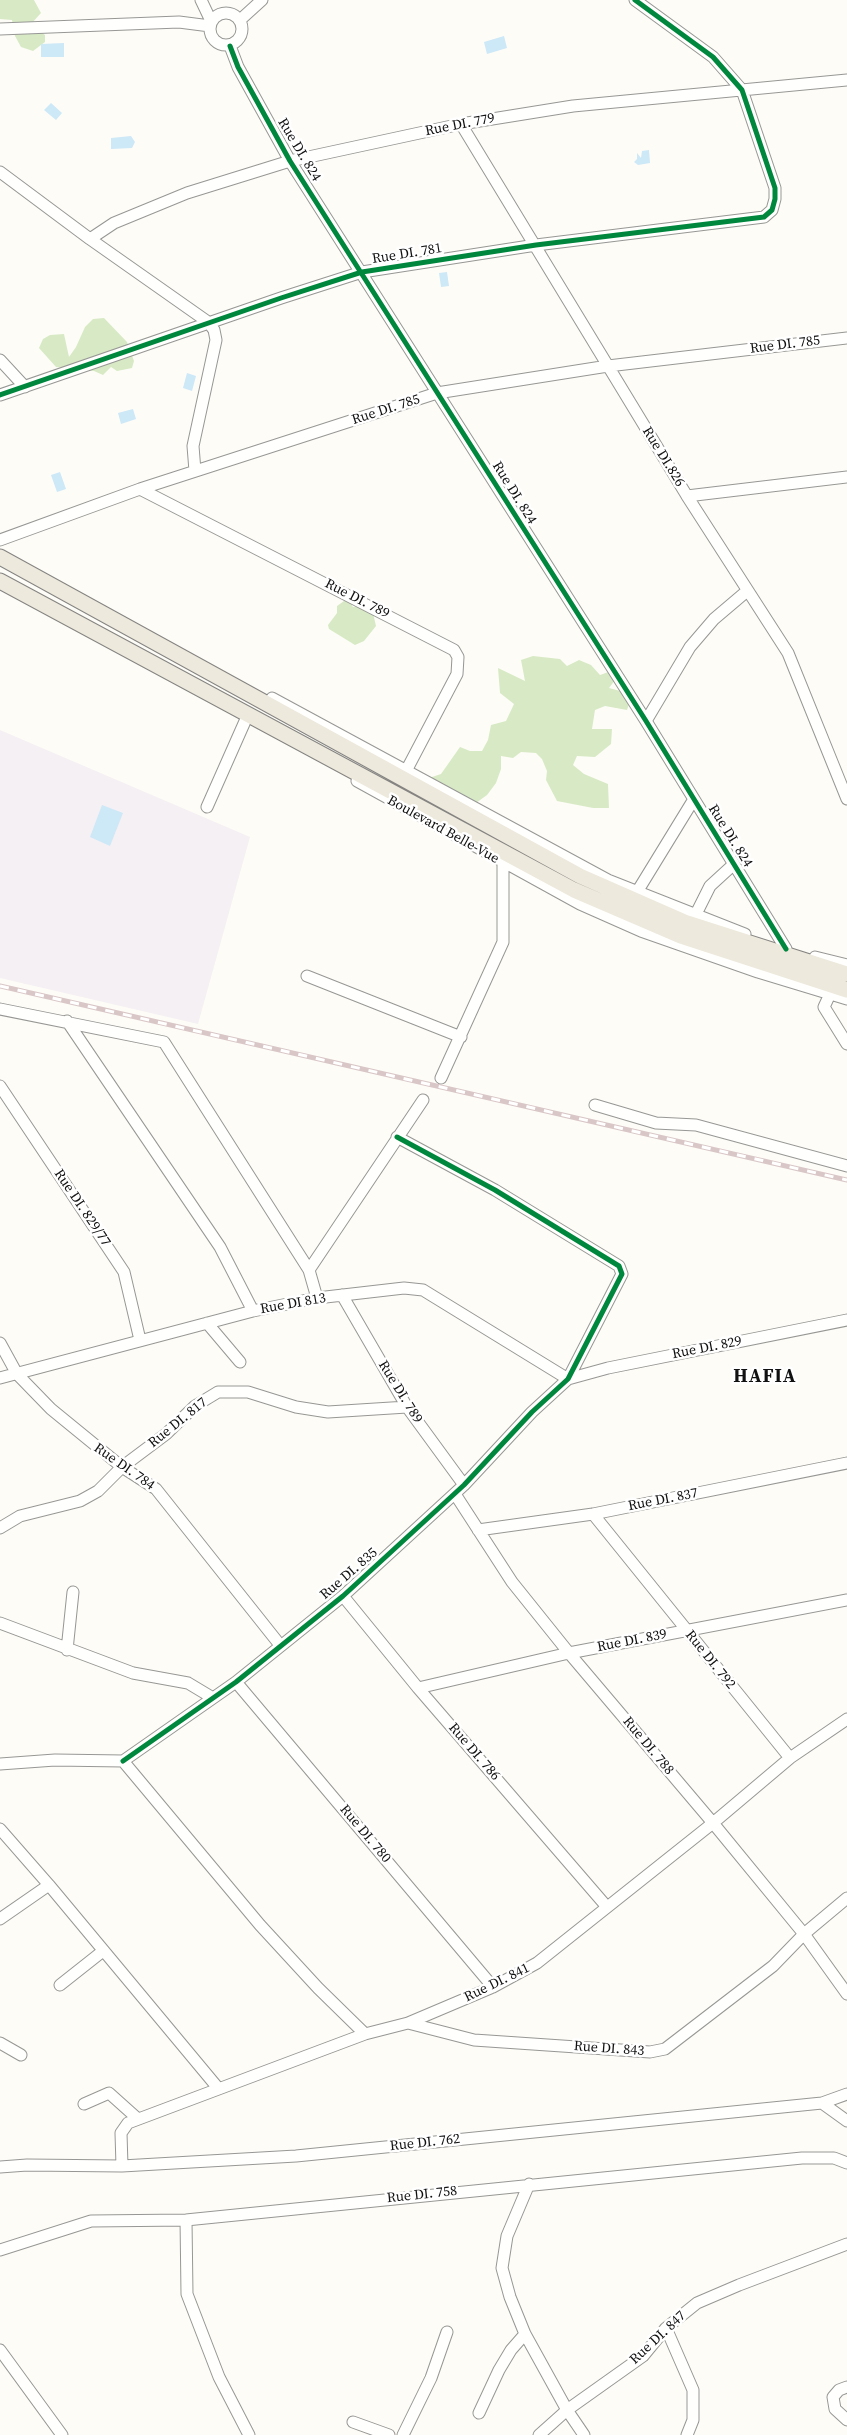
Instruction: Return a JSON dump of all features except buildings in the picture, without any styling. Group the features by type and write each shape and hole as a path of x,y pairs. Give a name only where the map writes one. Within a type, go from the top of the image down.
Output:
{"main road":[{"name":"Boulevard Belle-Vue","path":"0,557 580,876 687,923 847,974"},
{"name":"Boulevard Belle-Vue","path":"0,581 574,890 681,936 847,990"},
{"path":"57,610 60,591"}],"street":[{"path":"201,0 211,24 212,37 216,42 230,46 241,35 240,20"},
{"path":"240,20 262,0"},
{"path":"635,0 713,57 742,90"},
{"path":"211,24 216,16 229,12 240,20"},
{"path":"0,29 179,22 211,24"},
{"name":"Rue DI. 824","path":"230,46 238,67 290,161 646,721 786,949"},
{"name":"Rue DI. 779","path":"90,239 114,223 187,193 290,161 461,124 573,106 847,80"},
{"name":"Rue DI. 781","path":"0,395 208,322 362,272 536,245 764,217 772,210 775,199 774,188 742,90"},
{"name":"Rue DI.826","path":"461,124 687,496 788,653 847,799"},
{"path":"0,172 90,239 208,322 214,330 216,340 192,446 195,471"},
{"name":"Rue DI. 785","path":"0,540 140,489 437,393 608,366 847,338"},
{"path":"0,360 25,387"},
{"path":"687,496 847,477"},
{"name":"Rue DI. 789","path":"140,489 454,650 458,657 457,674 406,771"},
{"path":"646,721 690,647 714,619 747,591"},
{"name":"Boulevard Belle-Vue","path":"76,599 114,611 608,880 695,916 786,949 847,965"},
{"name":"Boulevard Belle-Vue","path":"57,610 118,650 246,719 503,864 580,904 641,931 758,972 847,999"},
{"path":"207,806 246,719"},
{"path":"637,892 694,800"},
{"path":"441,1078 503,942 503,864"},
{"path":"695,916 710,886 734,864"},
{"path":"307,976 461,1036"},
{"path":"830,994 824,1007 847,1044"},
{"path":"0,1009 164,1042 309,1270 317,1298"},
{"path":"67,1021 220,1247 253,1311"},
{"name":"Rue DI. 829/77","path":"0,1086 124,1272 140,1340"},
{"path":"309,1270 423,1100"},
{"path":"595,1105 656,1123 696,1125 847,1166"},
{"path":"397,1137 495,1190 619,1266 622,1274 568,1379"},
{"name":"Rue DI 813","path":"0,1378 253,1311 317,1298 404,1288 423,1290 568,1379"},
{"name":"Rue DI. 789","path":"342,1296 407,1407 464,1485"},
{"name":"Rue DI. 829","path":"568,1379 608,1368 847,1320"},
{"path":"207,1323 240,1362"},
{"name":"Rue DI. 784","path":"0,1343 17,1374 58,1416 122,1467 156,1489 280,1645"},
{"name":"Rue DI. 835","path":"124,1761 236,1682 343,1596 455,1494 532,1412 568,1379"},
{"name":"Rue DI. 817","path":"0,1528 20,1516 80,1501 98,1491 122,1467 166,1434 195,1406 218,1392 248,1392 296,1407 328,1412 407,1407"},
{"name":"Rue DI. 837","path":"478,1530 593,1514 847,1463"},
{"name":"Rue DI. 788","path":"455,1494 512,1582 804,1934 847,1994"},
{"name":"Rue DI. 792","path":"593,1514 790,1758"},
{"path":"67,1650 73,1592"},
{"name":"Rue DI. 786","path":"343,1596 418,1688 607,1906"},
{"name":"Rue DI. 839","path":"418,1688 569,1653 847,1600"},
{"path":"0,1623 67,1650 133,1673 188,1683 213,1698"},
{"name":"Rue DI. 780","path":"236,1682 493,1987"},
{"name":"Rue DI. 841","path":"122,2166 121,2133 128,2123 365,2034 408,2023 493,1987 537,1963 713,1823 790,1758 847,1719"},
{"path":"0,1764 55,1760 124,1761 260,1925 318,1988 365,2034"},
{"path":"0,1829 218,2088"},
{"path":"0,1919 49,1885"},
{"name":"Rue DI. 843","path":"408,2023 474,2040 650,2052 665,2049 773,1966 804,1934 847,1898"},
{"path":"60,1985 103,1951"},
{"path":"0,2043 21,2055"},
{"path":"84,2104 108,2093 138,2120"},
{"name":"Rue DI. 762","path":"0,2167 27,2165 122,2166 296,2156 822,2103 847,2094"},
{"path":"822,2103 847,2121"},
{"name":"Rue DI. 758","path":"0,2250 91,2221 186,2220 802,2158 834,2158 847,2163"},
{"path":"529,2184 507,2236 502,2268 510,2297 526,2334 567,2410 584,2435"},
{"path":"186,2220 187,2294 219,2377 248,2435"},
{"name":"Rue DI. 847","path":"540,2435 567,2410 643,2356 666,2328 697,2303 847,2244"},
{"path":"666,2328 693,2390 692,2420 687,2435"},
{"path":"402,2435 431,2378 447,2332"},
{"path":"479,2413 499,2370 511,2350 526,2334"},
{"path":"0,2350 62,2435"},
{"path":"843,2389 833,2398 835,2409 847,2420"},
{"path":"353,2422 389,2435"}],"shaded area":[{"path":"0,730 250,837 198,1024 0,978"}],"green space":[{"path":"0,0 34,0 41,13 31,24 45,35 45,42 33,51 21,47 15,36 12,20 0,19"},
{"path":"104,318 127,342 134,361 132,368 117,371 111,367 103,375 94,371 56,367 39,348 43,339 50,335 64,334 69,357 85,327 93,319"},
{"path":"349,600 353,607 362,605 373,613 376,626 364,641 355,645 329,629 328,625 337,613 337,606"},
{"path":"533,656 560,659 567,666 579,660 591,665 600,675 611,671 615,680 609,688 624,692 630,701 627,710 605,706 595,710 592,729 612,729 611,744 595,757 577,756 573,765 584,774 608,784 609,808 593,808 557,801 546,780 547,771 542,759 536,753 521,752 513,758 501,756 501,769 496,783 487,795 476,803 434,806 423,801 421,785 429,778 441,774 460,747 470,751 482,751 488,740 491,725 506,721 514,704 500,693 498,668 525,681 521,660"}],"water":[{"path":"504,36 507,48 487,54 484,42"},
{"path":"64,43 64,57 41,57 41,44"},
{"path":"51,103 62,113 56,120 44,110"},
{"path":"131,136 135,142 132,148 111,149 111,138"},
{"path":"649,150 650,163 638,165 634,162 637,159 637,153 641,158 642,151"},
{"path":"447,272 449,286 441,287 439,273"},
{"path":"187,373 196,376 192,391 183,388"},
{"path":"133,409 136,419 121,424 118,413"},
{"path":"60,472 66,489 57,492 51,475"},
{"path":"102,805 123,813 110,846 90,837"}],"railway":[{"path":"0,986 847,1180"}],"cycle path":[{"path":"0,395 362,272 536,245 764,217 772,210 775,188 742,90 713,57 635,0"},
{"path":"230,46 238,67 290,161 646,721 786,949"},
{"path":"123,1761 236,1682 343,1596 464,1485 532,1412 568,1379 622,1274 619,1266 495,1190 397,1137"}],"district":[{"name":"HAFIA","path":"765,1377"}]}
